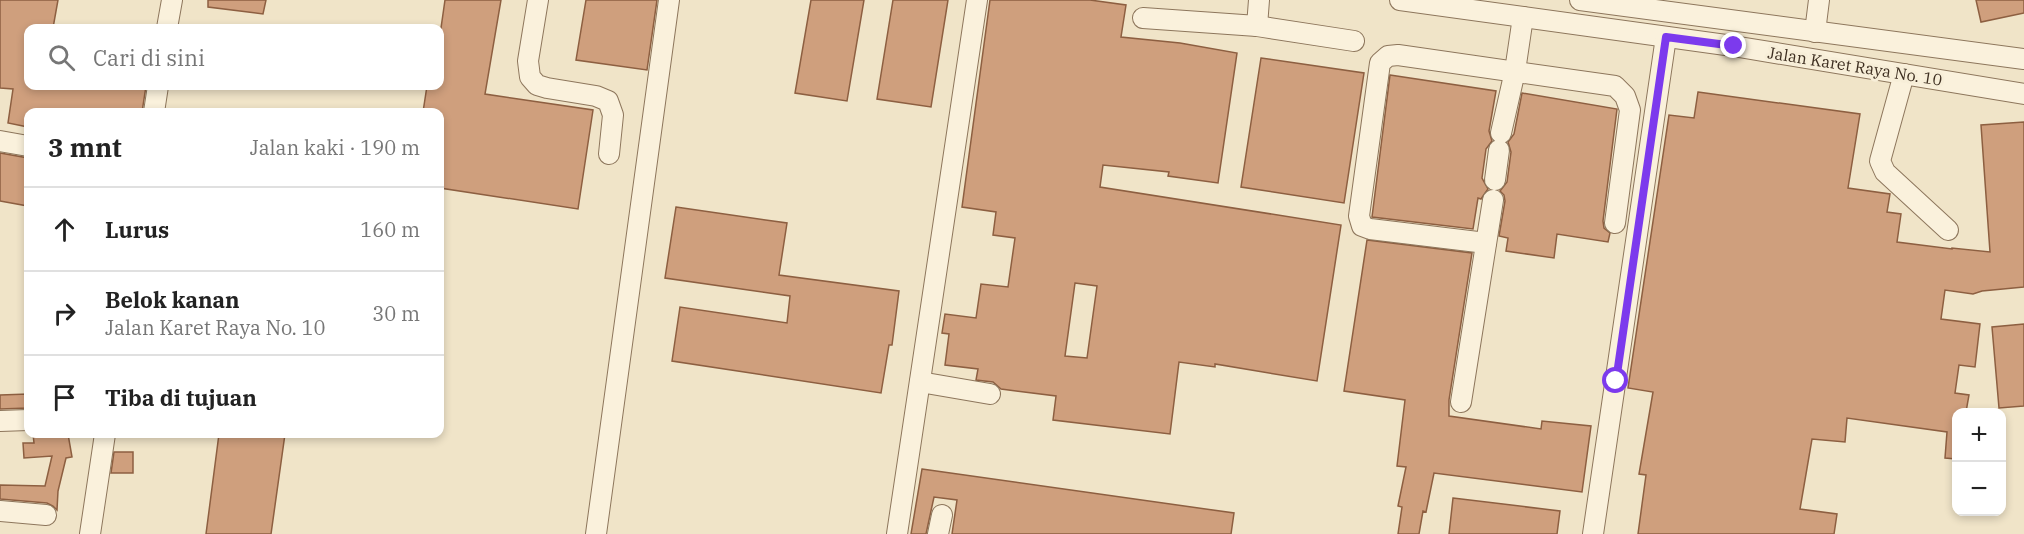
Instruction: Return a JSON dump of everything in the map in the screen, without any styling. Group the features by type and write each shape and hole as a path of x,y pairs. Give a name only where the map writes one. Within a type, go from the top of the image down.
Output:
{"street":[{"path":"168,24 172,0"},
{"path":"538,0 528,62 530,77 535,83 547,88 596,96 608,101 613,115 609,154"},
{"path":"596,534 669,0"},
{"path":"897,534 977,0"},
{"path":"1257,26 1259,0"},
{"name":"Jalan Karet Raya No. 10","path":"1400,0 1666,37 2024,94"},
{"name":"Jalan Karet Raya No. 10","path":"1580,0 2024,59"},
{"path":"1815,32 1820,0"},
{"path":"1461,402 1500,141 1515,71 1523,17"},
{"path":"1143,18 1257,26 1354,42"},
{"path":"1593,534 1666,37"},
{"path":"1486,243 1370,229 1362,226 1359,216 1380,63 1388,56 1398,55 1615,86 1625,96 1630,110 1615,223"},
{"path":"1904,75 1880,161 1885,172 1948,230"},
{"path":"155,108 157,90"},
{"path":"0,141 24,145"},
{"path":"920,382 990,394"},
{"path":"0,421 24,420"},
{"path":"90,534 104,438"},
{"path":"0,511 46,515"}],"building":[{"path":"0,0 58,0 54,24 24,24 24,90 145,90 143,108 24,108 24,126 8,123 13,89 0,88"},
{"path":"208,0 266,0 263,14 208,7"},
{"path":"445,0 501,0 485,94 593,110 578,209 444,189 444,108 424,108 426,90 444,90 444,24 442,24"},
{"path":"586,0 657,0 647,70 576,60"},
{"path":"811,0 864,0 847,101 795,93"},
{"path":"893,0 948,0 931,107 877,99"},
{"path":"990,0 1090,0 1126,5 1121,37 1180,43 1237,53 1218,183 1168,176 1169,172 1103,165 1100,187 1341,225 1317,381 1215,364 1215,367 1179,362 1170,434 1053,420 1056,396 1001,389 993,382 976,380 978,369 945,365 949,334 942,333 945,314 976,318 981,284 1008,287 1015,238 993,235 996,212 962,207","holes":["1075,283 1097,286 1087,358 1065,356"]},
{"path":"1976,0 2024,0 2024,13 1981,22"},
{"path":"1261,58 1364,73 1344,203 1241,187"},
{"path":"1390,75 1496,91 1489,131 1492,141 1486,149 1482,178 1488,189 1481,199 1478,198 1473,229 1372,217"},
{"path":"1698,92 1860,114 1848,188 1890,194 1887,212 1901,214 1897,242 1990,252 1981,125 2024,122 2024,287 1973,294 1945,290 1941,319 1980,324 1975,367 1959,365 1955,393 1969,395 1967,408 1952,408 1952,459 1945,458 1947,432 1847,418 1845,442 1812,439 1800,509 1837,514 1834,534 1638,534 1646,475 1639,474 1653,392 1628,388 1669,115 1694,118"},
{"path":"1522,93 1617,109 1603,221 1604,228 1610,233 1608,242 1557,234 1554,258 1506,251 1508,238 1499,236 1505,201 1500,191 1507,182 1511,152 1508,142 1514,134"},
{"path":"0,153 24,157 24,205 0,201"},
{"path":"676,207 787,223 779,275 899,291 892,345 889,345 881,393 672,361 680,307 787,323 790,296 665,278"},
{"path":"1367,240 1472,253 1449,400 1449,416 1541,429 1542,421 1591,426 1582,492 1434,473 1419,534 1398,534 1402,507 1398,506 1406,467 1397,466 1405,400 1344,391"},
{"path":"2024,324 2024,406 1999,408 1992,327"},
{"path":"24,394 24,408 0,409 0,395"},
{"path":"33,438 69,438 72,457 66,458 58,491 57,510 47,503 0,499 0,485 45,486 52,456 24,458 23,443 34,443"},
{"path":"218,438 284,438 271,534 206,534"},
{"path":"114,452 133,452 133,473 111,473"},
{"path":"922,469 1234,513 1231,534 952,534 957,500 934,497 926,534 911,534"},
{"path":"1453,498 1560,511 1557,534 1449,534"}],"route":[{"path":"1616,381 1666,37 1734,46"}]}
